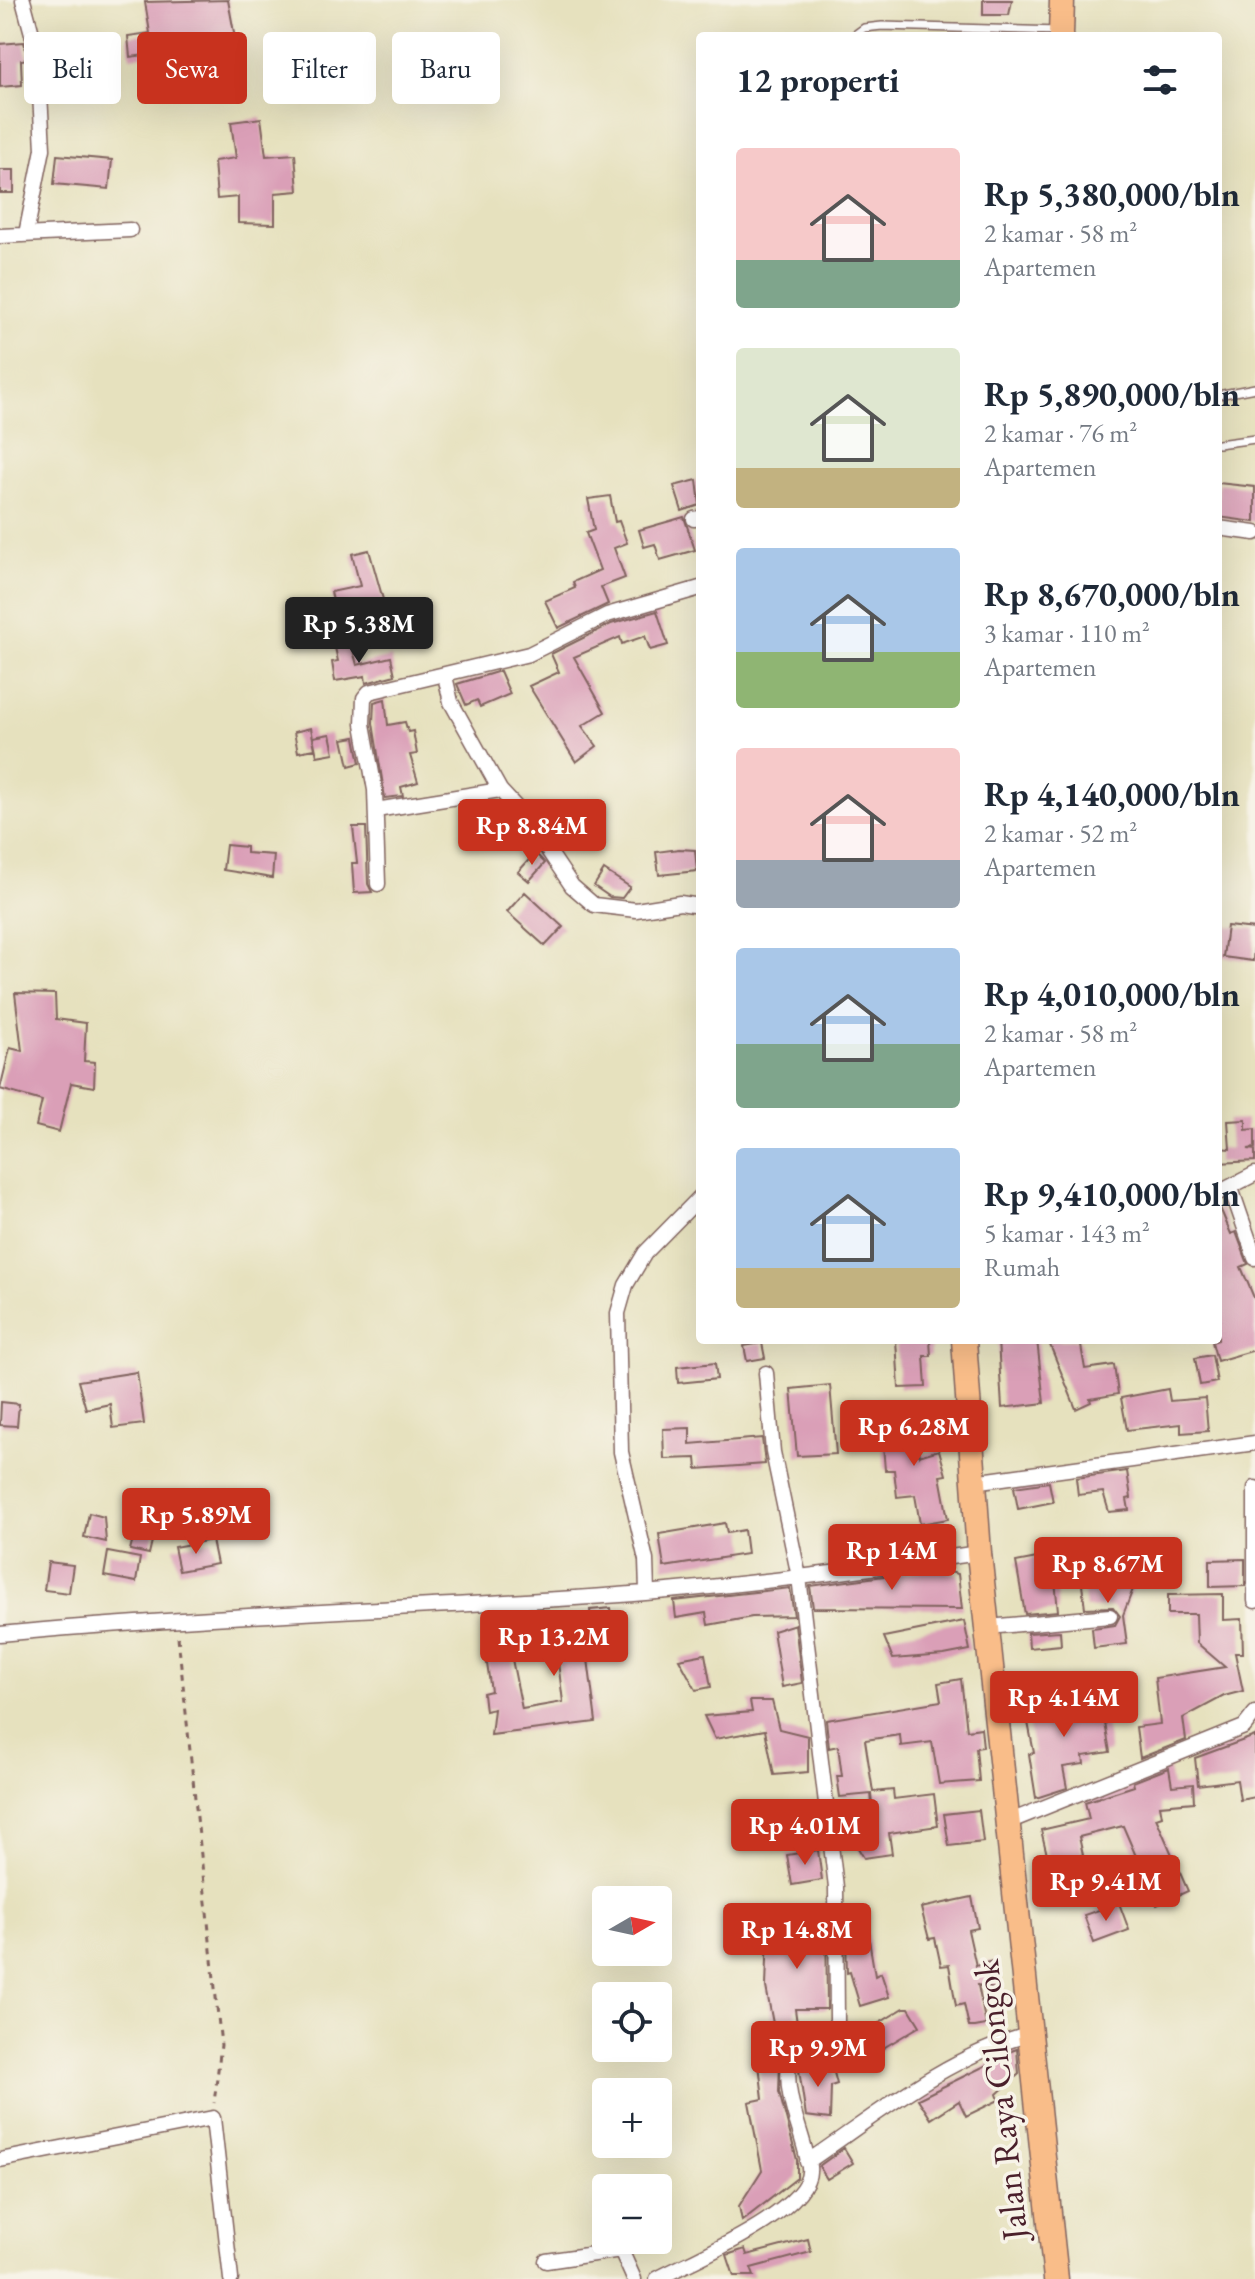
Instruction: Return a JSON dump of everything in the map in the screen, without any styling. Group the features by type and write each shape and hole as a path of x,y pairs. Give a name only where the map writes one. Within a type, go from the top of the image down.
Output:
{"highway":[{"path":"1061,32 1062,0"},
{"name":"Jalan Raya Cilongok","path":"964,1344 979,1553 1056,2279"}],"street":[{"path":"23,0 38,56 43,149 26,234"},
{"path":"0,236 130,230"},
{"path":"1222,529 1255,533"},
{"path":"378,884 376,810 363,724 364,698 373,690 445,676 529,654 607,615 696,589"},
{"path":"445,676 451,702 500,790 527,819 572,886 594,905 636,910 680,903 696,905"},
{"path":"376,810 500,790"},
{"path":"1255,1174 1224,1190 1255,1258"},
{"path":"647,1591 646,1560 621,1452 618,1313 626,1285 645,1253 696,1201"},
{"path":"657,2279 783,2212 808,2178 788,2070 793,2060 829,2037 837,2021 836,1887 799,1577 773,1452 766,1373"},
{"path":"974,1482 1255,1443"},
{"path":"1255,1488 1255,1601"},
{"path":"0,1634 176,1618 578,1598 799,1577 979,1553"},
{"path":"988,1627 1110,1616"},
{"path":"1008,1822 1244,1727 1255,1713"},
{"path":"807,2162 960,2059 994,2044 1028,2035"},
{"path":"0,2160 213,2118 231,2279"},
{"path":"546,2261 621,2250 634,2279"}],"lane":[{"path":"858,32 864,28 882,26 1035,32"},
{"path":"1222,394 1255,388"},
{"path":"1222,443 1255,439"}],"path":[{"path":"176,1618 221,2045 213,2118"}],"building":[{"path":"228,0 234,32 150,32 145,2"},
{"path":"983,0 1012,0 1009,15 983,15"},
{"path":"137,35 137,56 130,57 128,36"},
{"path":"24,42 22,85 0,87 0,44"},
{"path":"261,118 266,156 295,154 298,191 275,193 275,224 238,223 238,197 217,199 214,161 236,158 231,122"},
{"path":"57,155 112,160 109,189 54,184"},
{"path":"0,170 14,170 14,193 0,193"},
{"path":"696,480 696,506 682,511 674,486"},
{"path":"1222,483 1255,487 1255,522 1222,518"},
{"path":"610,496 615,522 619,521 627,543 614,548 625,578 601,587 608,604 558,628 545,601 575,588 573,582 600,570 586,533 594,530 588,499"},
{"path":"684,517 695,550 660,560 655,544 644,547 639,530"},
{"path":"369,550 384,603 336,613 331,592 360,586 352,554"},
{"path":"326,605 335,631 310,639 302,612"},
{"path":"657,611 668,645 650,650 645,636 622,644 620,637 574,657 605,712 582,726 597,746 576,762 529,686 559,672 551,654 611,624"},
{"path":"350,639 357,665 391,657 395,675 366,683 365,676 335,681 332,662 338,661 334,643"},
{"path":"500,671 510,694 480,707 477,700 466,705 457,684"},
{"path":"385,699 388,725 405,722 408,732 413,731 417,754 410,755 418,782 401,787 403,796 385,798 373,723 374,702"},
{"path":"311,728 315,749 298,752 294,732"},
{"path":"330,734 334,753 317,756 313,737"},
{"path":"355,737 360,763 349,766 343,739"},
{"path":"353,827 366,827 368,884 372,892 354,893 352,863 357,863"},
{"path":"226,845 246,847 246,853 274,855 272,878 223,870"},
{"path":"695,850 696,871 659,875 656,852"},
{"path":"535,853 545,863 529,881 518,872"},
{"path":"604,870 630,887 622,898 610,897 594,886"},
{"path":"525,892 563,927 545,946 507,912"},
{"path":"1227,926 1255,929 1253,961 1223,957"},
{"path":"15,993 55,994 56,1019 86,1023 84,1061 95,1062 94,1087 71,1083 59,1132 36,1126 42,1101 0,1089 10,1048 22,1051"},
{"path":"1246,1120 1246,1130 1255,1129 1255,1148 1248,1149 1255,1150 1255,1161 1222,1163 1222,1148 1230,1149 1228,1121"},
{"path":"1222,1213 1231,1234 1236,1232 1248,1264 1241,1267 1255,1300 1255,1350 1217,1361 1213,1344 1222,1344"},
{"path":"762,1344 765,1358 747,1361 744,1346"},
{"path":"896,1344 930,1344 931,1356 924,1356 926,1387 899,1388"},
{"path":"998,1344 1037,1344 1044,1403 1002,1408"},
{"path":"1050,1344 1081,1344 1085,1369 1114,1365 1118,1394 1090,1399 1091,1402 1076,1409"},
{"path":"1212,1355 1217,1382 1200,1385 1195,1358"},
{"path":"715,1363 717,1379 678,1383 677,1367"},
{"path":"137,1372 144,1424 113,1428 110,1404 86,1409 78,1381"},
{"path":"830,1385 836,1454 797,1456 791,1389"},
{"path":"1168,1389 1170,1401 1205,1398 1208,1431 1181,1433 1181,1424 1127,1430 1121,1398"},
{"path":"1,1402 19,1404 17,1426 0,1425"},
{"path":"914,1415 919,1456 939,1450 946,1475 940,1476 948,1519 920,1524 915,1495 897,1497 894,1470 885,1470 881,1420"},
{"path":"690,1428 690,1444 762,1438 765,1464 697,1469 696,1458 664,1459 663,1429"},
{"path":"1127,1471 1131,1498 1127,1499 1129,1510 1109,1512 1103,1492 1078,1495 1076,1478"},
{"path":"1049,1482 1053,1502 1018,1509 1014,1487"},
{"path":"89,1513 104,1517 106,1542 84,1537"},
{"path":"137,1523 155,1528 149,1554 130,1550"},
{"path":"725,1523 727,1533 744,1530 747,1554 664,1567 659,1534"},
{"path":"212,1540 217,1564 179,1571 174,1547"},
{"path":"108,1552 140,1558 136,1582 104,1576"},
{"path":"1063,1553 1068,1578 1055,1580 1058,1611 1025,1614 1016,1562"},
{"path":"1245,1559 1245,1586 1210,1587 1210,1560"},
{"path":"48,1562 73,1565 69,1593 44,1590"},
{"path":"936,1569 958,1574 962,1609 813,1608 810,1586"},
{"path":"1128,1574 1135,1584 1123,1615 1127,1644 1094,1648 1092,1628 1115,1625 1120,1616 1113,1607 1085,1608 1081,1577"},
{"path":"790,1588 794,1616 752,1617 708,1625 706,1613 676,1618 674,1601"},
{"path":"1223,1594 1223,1620 1242,1619 1243,1653 1235,1653 1243,1691 1224,1696 1183,1718 1186,1740 1140,1758 1136,1727 1160,1724 1155,1678 1225,1667 1197,1643 1196,1614 1168,1614 1168,1595"},
{"path":"611,1608 617,1655 588,1659 596,1722 491,1735 494,1709 485,1711 483,1693 491,1691 486,1657 511,1654 522,1709 563,1702 553,1622 591,1618 590,1610"},
{"path":"964,1621 970,1650 893,1659 884,1637"},
{"path":"795,1624 802,1683 782,1687 773,1631"},
{"path":"1060,1631 1061,1645 1029,1648 1028,1633"},
{"path":"705,1654 711,1687 696,1690 679,1659"},
{"path":"961,1679 967,1730 981,1728 983,1747 976,1748 979,1781 939,1784 932,1742 901,1746 900,1735 865,1740 873,1792 893,1790 894,1799 934,1794 938,1826 889,1833 892,1854 864,1858 852,1838 875,1834 871,1794 840,1797 837,1776 842,1776 838,1746 829,1748 826,1720 941,1701 938,1683"},
{"path":"1100,1694 1110,1752 1083,1756 1084,1764 1063,1767 1067,1788 1036,1798 1029,1754 1034,1753 1025,1707"},
{"path":"750,1701 772,1701 779,1729 808,1736 808,1772 774,1775 765,1730 715,1739 704,1716 752,1712"},
{"path":"1255,1736 1255,1797 1240,1800 1237,1780 1198,1785 1195,1758"},
{"path":"1169,1768 1172,1786 1193,1784 1194,1802 1160,1805 1162,1816 1156,1818 1188,1891 1157,1905 1123,1826 1079,1837 1083,1855 1049,1863 1041,1830 1089,1819 1085,1802 1134,1786 1133,1782"},
{"path":"979,1810 983,1842 949,1846 944,1814"},
{"path":"818,1850 822,1880 792,1885 787,1855"},
{"path":"972,1897 978,1928 968,1930 976,1966 992,1961 999,1990 978,1985 986,2025 969,2027 964,2004 956,2006 949,1965 941,1966 935,1938 929,1939 921,1908"},
{"path":"1119,1903 1129,1930 1094,1943 1084,1915"},
{"path":"826,1911 827,2009 795,2009 798,2031 775,2034 766,1987 768,1931 802,1932 798,1912"},
{"path":"868,1934 875,1976 881,1973 889,1997 860,2006 850,1972 847,1973 846,1937"},
{"path":"909,2008 920,2026 875,2053 863,2033"},
{"path":"1017,2049 1019,2074 997,2094 999,2100 966,2116 959,2101 931,2119 918,2099 993,2062 992,2058"},
{"path":"780,2061 779,2092 797,2160 797,2178 742,2221 739,2206 762,2170 749,2102 763,2099 759,2064"},
{"path":"831,2061 837,2084 831,2086 830,2119 806,2116 799,2070"},
{"path":"844,2148 853,2163 827,2179 819,2166"},
{"path":"808,2239 811,2252 751,2268 754,2276 734,2276 727,2255 745,2249 747,2255"}]}
